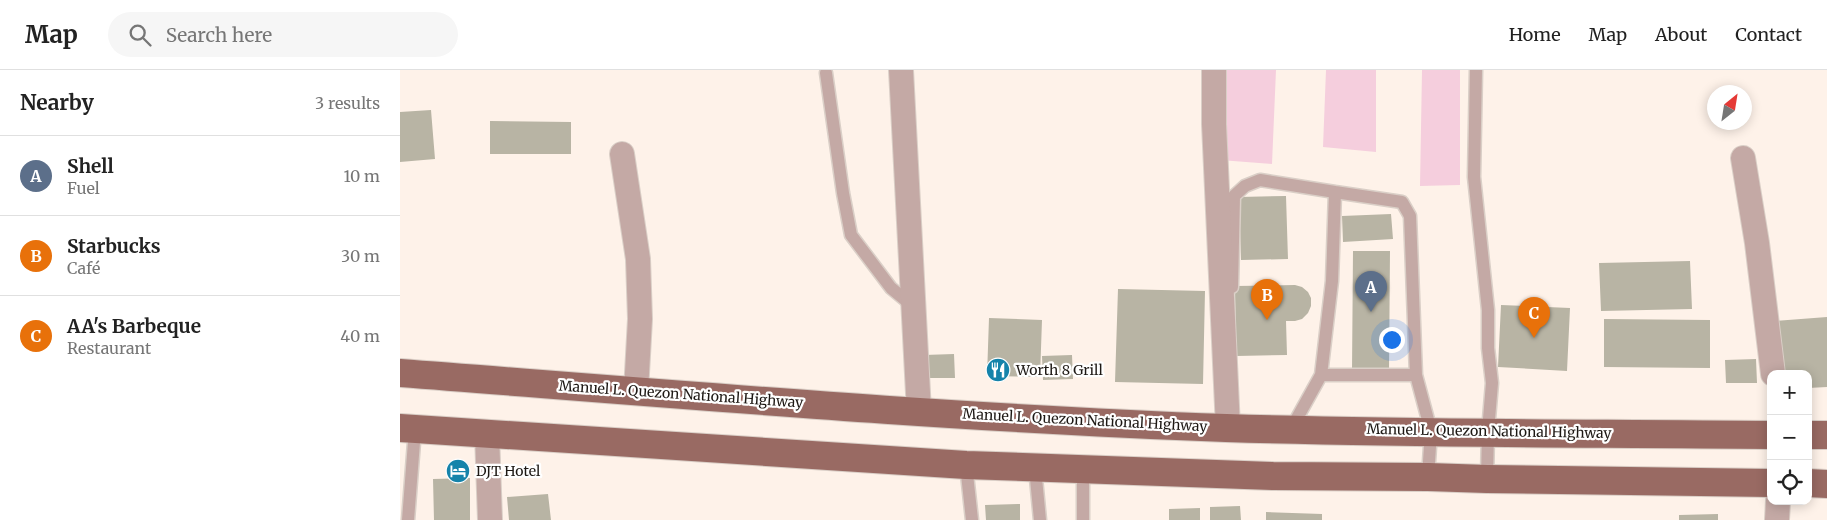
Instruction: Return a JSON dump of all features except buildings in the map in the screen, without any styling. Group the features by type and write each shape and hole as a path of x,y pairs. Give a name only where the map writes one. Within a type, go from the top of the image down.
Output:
{"main road":[{"name":"Manuel L. Quezon National Highway","path":"400,373 919,412 1234,428 1767,435"},
{"path":"407,428 966,466 1273,476 1767,483"},
{"path":"1812,435 1827,436"},
{"path":"1812,483 1827,484"}],"street":[{"path":"901,70 919,412"},
{"path":"1214,70 1215,134 1234,428"},
{"path":"622,154 638,259 640,319 636,391"},
{"path":"1743,158 1757,244 1773,370"},
{"path":"487,434 490,520"},
{"path":"1777,520 1778,505"}],"lane":[{"path":"1476,70 1474,177 1488,310 1488,348 1492,383 1487,479"},
{"path":"826,73 843,193 852,235 891,288 914,307"},
{"path":"1234,428 1232,286 1234,196 1245,186 1260,180 1402,202 1410,216 1416,375 1431,431 1428,477"},
{"path":"1291,428 1321,375 1332,281 1335,192"},
{"path":"1321,375 1416,375"},
{"path":"407,428 408,520"},
{"path":"966,466 972,520"},
{"path":"1035,468 1040,520"},
{"path":"1083,470 1083,520"}],"shaded area":[{"path":"1219,70 1276,70 1272,164 1220,160"},
{"path":"1326,70 1376,70 1376,152 1323,147"},
{"path":"1422,70 1460,70 1460,185 1420,186"}],"place":[{"name":"Shell","path":"1371,312"},
{"name":"Starbucks","path":"1267,320"},
{"name":"AA's Barbeque","path":"1534,338"},
{"name":"Worth 8 Grill","path":"998,370"},
{"name":"DJT Hotel","path":"458,471"}]}
